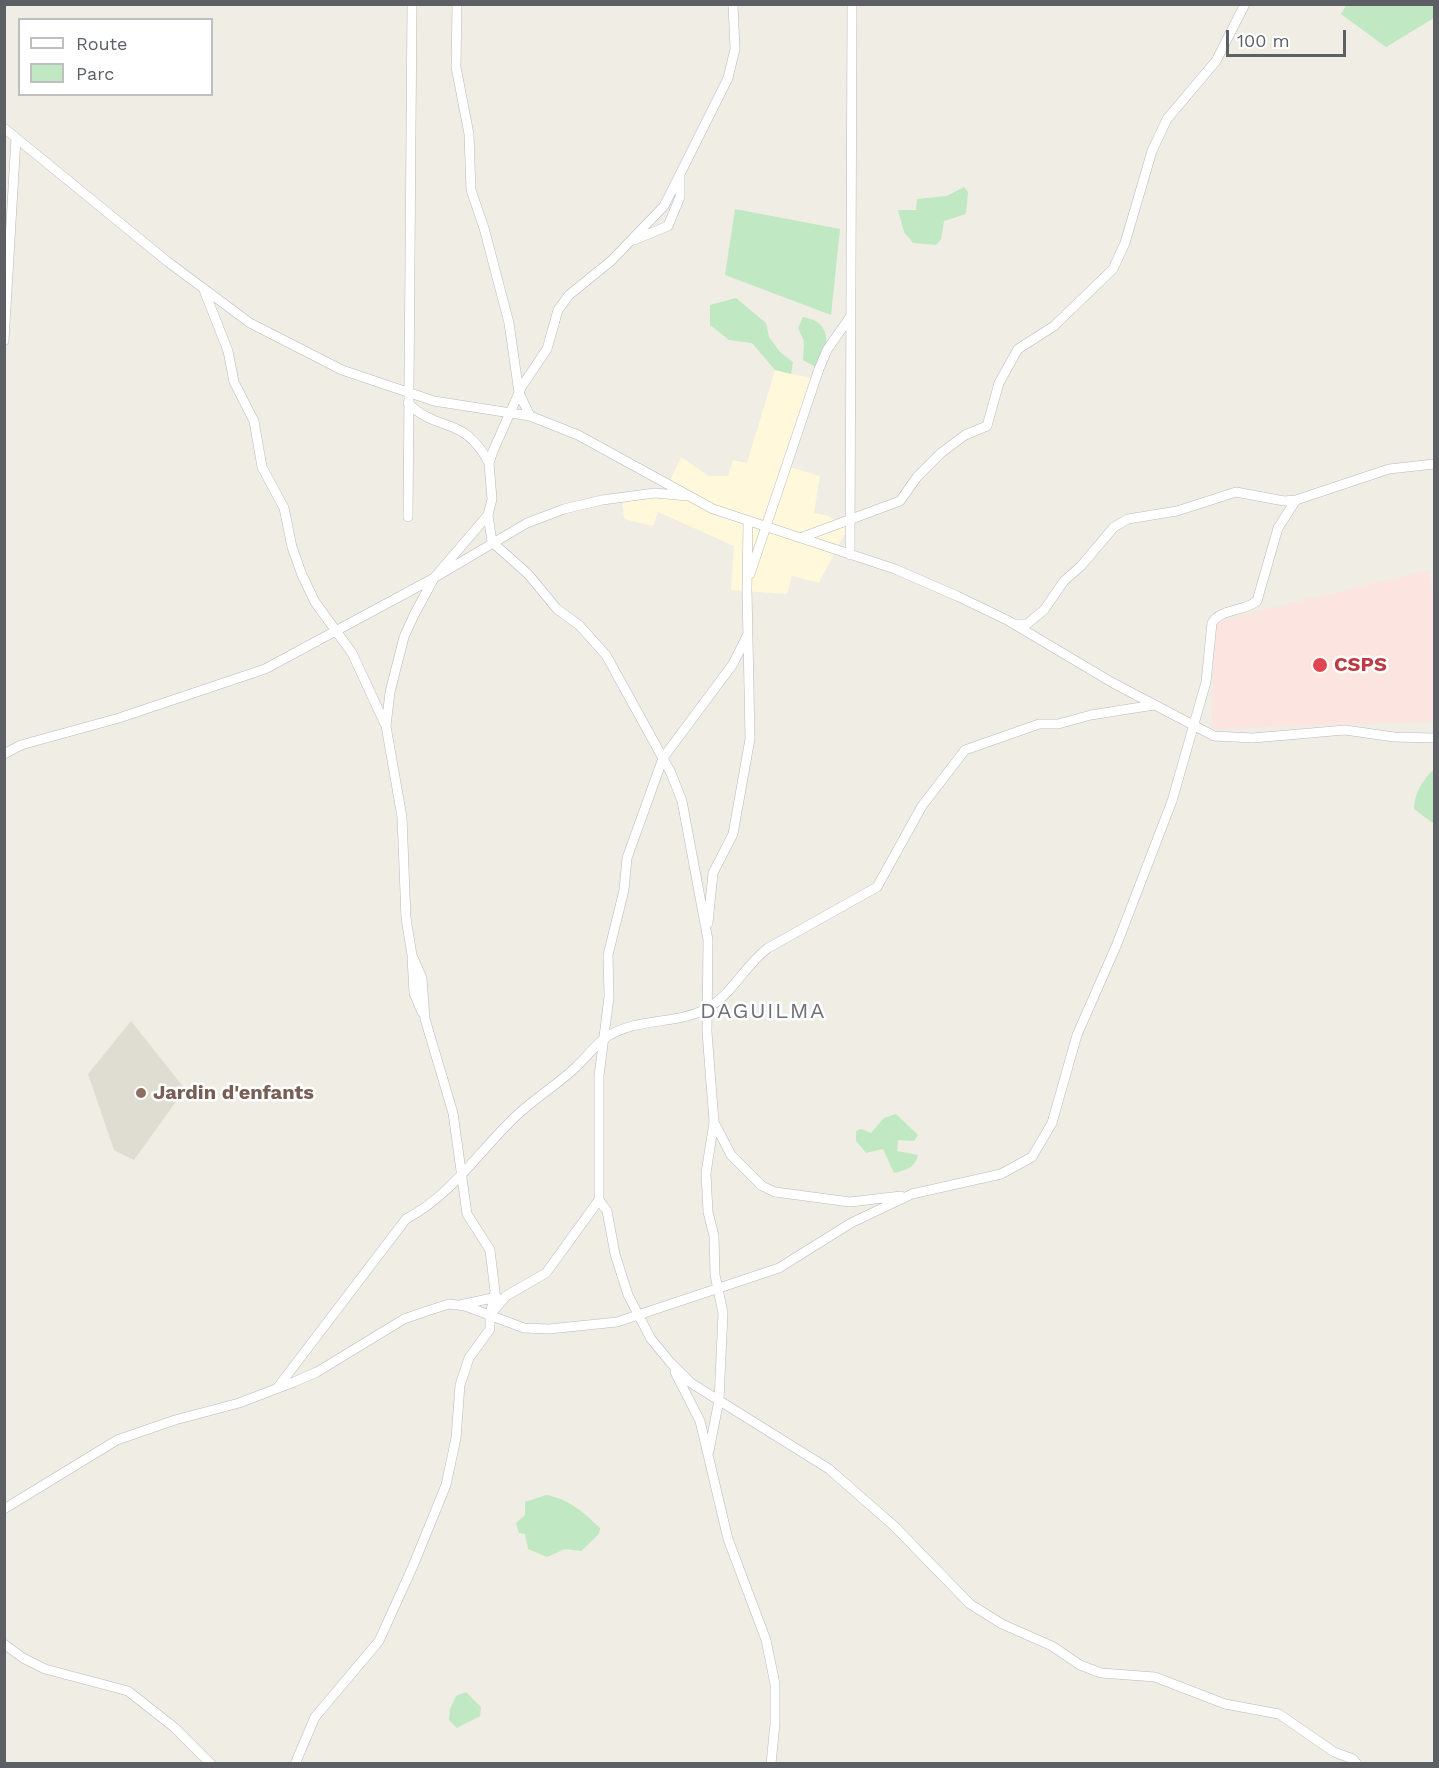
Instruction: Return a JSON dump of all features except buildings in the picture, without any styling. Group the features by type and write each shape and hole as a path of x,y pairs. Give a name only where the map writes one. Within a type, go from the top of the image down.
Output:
{"street":[{"path":"408,516 412,4"},
{"path":"457,4 456,67 470,134 471,190 484,228 509,323 519,393 530,416"},
{"path":"489,463 519,393 547,349 558,310 569,295 632,240 664,206 728,78 735,49 733,4"},
{"path":"850,555 852,4"},
{"path":"800,538 900,501 917,477 941,453 965,435 987,426 999,383 1018,349 1054,326 1113,269 1125,243 1152,151 1167,119 1216,61 1245,4"},
{"path":"4,128 250,323 342,370 434,401 530,416 578,435 713,509 895,568 1013,624 1193,727 1214,736 1253,738 1345,730 1394,737 1434,738"},
{"path":"4,341 16,138"},
{"path":"632,240 668,226 680,197 680,172"},
{"path":"203,288 228,351 234,382 254,421 262,467 284,508 292,547 302,575 315,602 335,633 352,652 386,726 402,818 406,918 412,955 422,978 425,1019 453,1113 459,1143 461,1178 467,1214 490,1250 494,1298 490,1329 469,1358 460,1385 456,1438 446,1485 413,1566 379,1641 315,1717 295,1764"},
{"path":"747,582 819,369 827,350 850,316"},
{"path":"391,387 426,418 453,426 480,445 489,463 492,499 488,515 492,542 528,574 556,609 579,625 606,655 663,758 681,801 708,940"},
{"path":"1013,624 1027,624 1044,610 1064,581 1081,566 1114,527 1128,519 1177,511 1236,492 1284,501 1296,500 1389,469 1434,464"},
{"path":"4,754 21,745 216,687 265,669 434,578 527,523 564,509 602,500 655,493 690,496"},
{"path":"714,1122 731,1155 762,1186 776,1192 850,1202 912,1194 1001,1174 1032,1157 1052,1123 1077,1035 1155,851 1172,801 1210,658 1212,623 1218,616 1257,601 1278,528 1296,500"},
{"path":"386,726 390,692 404,637 434,578 488,515"},
{"path":"709,1451 719,1401 723,1313 717,1288 706,1173 714,1122 707,1008 708,940 713,873 733,834 750,739 747,636 748,521"},
{"path":"490,1315 498,1303 546,1273 599,1200 599,1076 609,997 608,955 624,890 627,858 663,758 732,664 747,636"},
{"path":"276,1389 406,1219 424,1209 461,1178 514,1118 574,1069 605,1038 640,1022 689,1015 707,1008 726,993 757,956 768,948 878,887 922,806 965,750 1040,724 1058,724 1091,715 1154,705"},
{"path":"4,1509 117,1440 276,1389 317,1372 404,1320 449,1304 490,1315 524,1328 549,1329 617,1322 779,1268 851,1222 912,1194"},
{"path":"599,1200 607,1211 615,1254 637,1314 670,1362 700,1421 709,1451 728,1539 766,1640 776,1684 776,1724 771,1764"},
{"path":"457,1305 513,1292"},
{"path":"670,1362 691,1383 829,1469 894,1526 970,1604 1002,1624 1032,1636 1080,1665 1101,1673 1155,1677 1225,1704 1279,1714 1334,1752 1353,1759 1357,1764"},
{"path":"4,1644 22,1658 45,1669 128,1691 175,1728 211,1764"}],"shaded area":[{"path":"775,370 815,379 786,466 820,476 814,513 829,516 847,529 819,583 792,576 787,594 731,590 734,546 658,512 653,526 624,519 622,497 664,494 681,457 709,476 728,476 733,460 747,463"},
{"path":"1429,570 1434,606 1434,721 1212,729 1214,622"},
{"path":"131,1021 185,1089 134,1160 114,1150 88,1074"}],"green space":[{"path":"1347,4 1434,5 1434,18 1386,47 1341,14"},
{"path":"964,187 968,192 966,214 944,221 941,239 936,245 913,243 904,232 898,210 916,210 917,199 947,196"},
{"path":"735,209 840,229 831,315 725,275"},
{"path":"736,298 766,323 769,337 780,352 793,362 791,374 775,370 752,343 729,340 710,325 710,305"},
{"path":"803,317 820,324 824,330 825,352 819,369 803,360 804,341 798,328"},
{"path":"1434,769 1434,824 1414,809 1420,787"},
{"path":"896,1114 918,1135 914,1141 898,1140 897,1151 918,1155 912,1166 894,1173 883,1149 866,1153 856,1141 856,1131 861,1129 871,1133 884,1118"},
{"path":"546,1495 569,1503 600,1528 599,1534 581,1551 565,1549 547,1557 528,1549 525,1534 519,1533 516,1523 525,1515 525,1502"},
{"path":"466,1692 481,1707 480,1716 457,1728 449,1720 450,1709 456,1696"}],"place":[{"name":"CSPS","path":"1320,665"},
{"name":"Jardin d'enfants","path":"141,1093"}],"district":[{"name":"DAGUILMA","path":"763,1012"}]}
